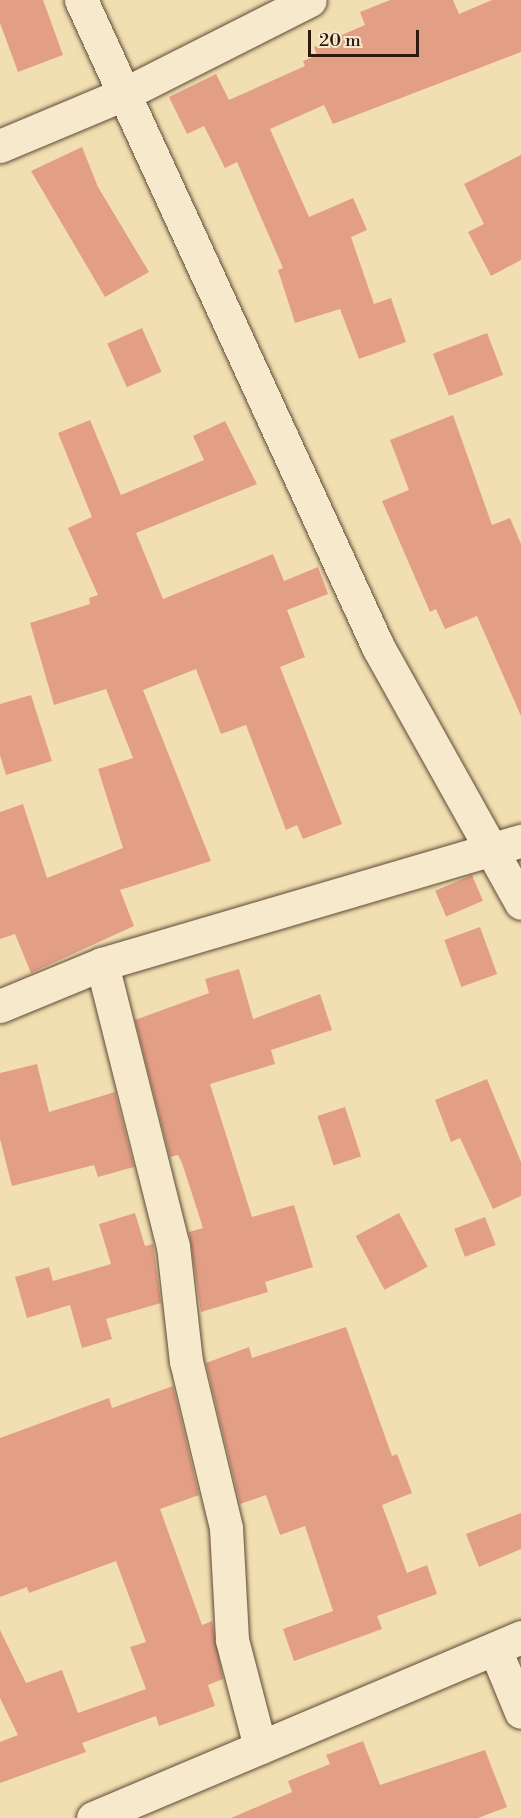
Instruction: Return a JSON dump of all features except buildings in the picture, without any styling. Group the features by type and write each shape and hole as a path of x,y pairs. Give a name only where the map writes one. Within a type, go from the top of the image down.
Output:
{"street":[{"path":"81,0 378,647 509,846 521,903"},
{"path":"0,146 124,94 310,0"},
{"path":"0,1006 102,964 509,846"},
{"path":"102,964 173,1246 186,1361 226,1528 232,1640 260,1747"},
{"path":"93,1818 139,1808 260,1747 508,1643 521,1712"}]}
